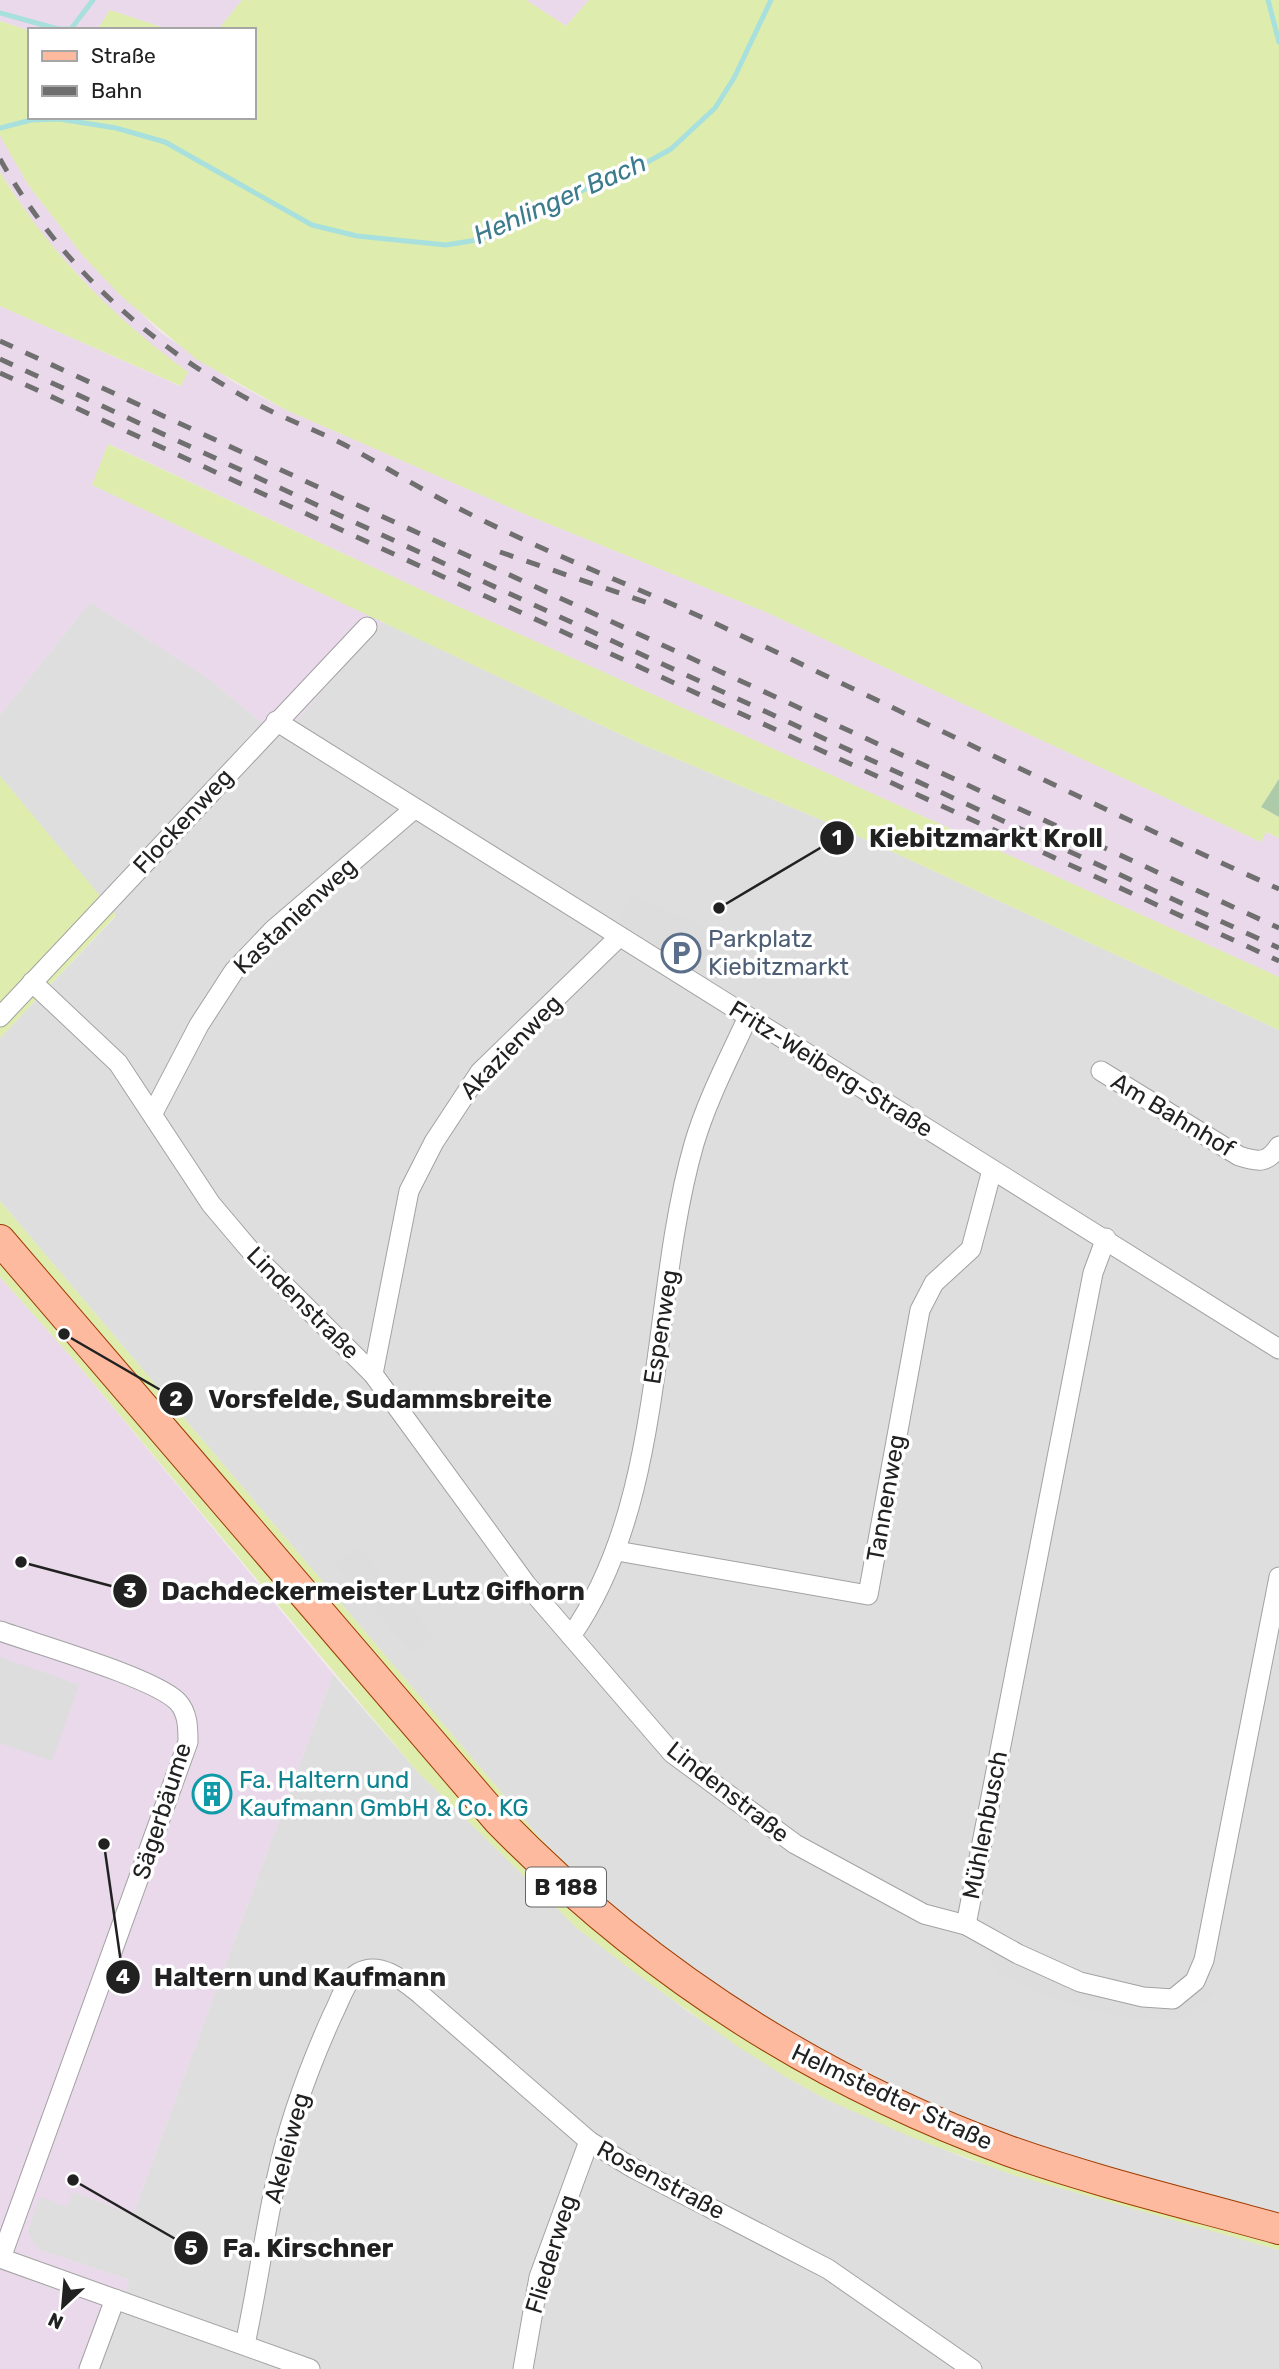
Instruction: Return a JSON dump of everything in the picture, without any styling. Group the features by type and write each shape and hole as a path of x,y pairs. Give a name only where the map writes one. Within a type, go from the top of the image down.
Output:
{"main road":[{"name":"Helmstedter Straße","path":"0,1240 498,1820 578,1898 666,1969 735,2017 810,2062 912,2112 1051,2164 1279,2229"}],"street":[{"name":"Flockenweg","path":"0,1017 367,627"},
{"name":"Fritz-Weiberg-Straße","path":"276,721 992,1170 1106,1238 1279,1349"},
{"name":"Kastanienweg","path":"153,1113 204,1016 234,971 273,930 414,809"},
{"name":"Akazienweg","path":"373,1374 409,1191 434,1142 480,1072 619,937"},
{"name":"Lindenstraße","path":"32,982 118,1063 153,1113 175,1154 211,1204 256,1256 373,1374 526,1584 672,1753 734,1802 795,1844 924,1914 966,1925"},
{"name":"Espenweg","path":"572,1636 594,1604 617,1551 643,1439 681,1202 694,1144 716,1084 748,1017"},
{"name":"Am Bahnhof","path":"1101,1071 1239,1156 1259,1163 1267,1160 1279,1146"},
{"name":"Tannenweg","path":"617,1551 868,1595 920,1310 934,1283 971,1249 992,1170"},
{"name":"Mühlenbusch","path":"1106,1238 1093,1273 966,1925 1018,1954 1080,1982 1143,1997 1173,1999 1195,1980 1204,1960 1279,1577"},
{"name":"Sägerbäume","path":"0,1631 154,1687 178,1702 187,1720 188,1742 0,2258"},
{"name":"Rosenstraße","path":"369,1969 391,1974 420,1994 589,2141 633,2168 828,2269 972,2369"},
{"name":"Akeleiweg","path":"245,2344 276,2179 305,2083 344,1990 357,1973 369,1969"},
{"name":"Fliederweg","path":"523,2369 539,2277 589,2141"},
{"path":"0,2258 310,2369"},
{"path":"89,2369 116,2299"}],"shaded area":[{"path":"0,0 242,0 220,28 164,28 110,10 98,28 28,28 28,30 0,21"},
{"path":"526,0 589,0 566,26"},
{"path":"0,135 29,186 84,257 160,332 235,383 286,410 527,515 768,613 1261,842 1265,832 1279,838 1279,977 426,592 109,444 92,485 383,622 281,738 205,676 90,602 0,715 0,306 180,386 188,372 149,344 108,307 41,234 0,172"},
{"path":"90,602 205,676 281,738 383,622 639,743 843,829 1279,1030 1279,2217 1044,2147 979,2124 884,2084 779,2027 677,1958 587,1886 540,1838 0,1201 0,1038 116,916 0,776 0,715"},
{"name":"Parkplatz Kiebitzmarkt","path":"633,894 713,931 693,975 616,926"},
{"path":"0,1277 74,1360 333,1674 133,2214 73,2192 67,2207 40,2197 27,2231 37,2249 129,2280 97,2369 0,2369"},
{"path":"358,1546 434,1635 412,1653 336,1565"},
{"path":"0,1657 79,1685 52,1761 0,1743"},
{"path":"333,1674 416,1770 577,1928 690,2013 786,2077 828,2100 967,2159 1279,2250 1279,2369 97,2369 129,2280 37,2249 27,2232 39,2197 73,2192 133,2214"},
{"path":"966,1925 1018,1954 1173,1999 1195,1981 1215,1993 1188,2016 1159,2021 1111,2015 1062,2002 1000,1974"}],"green space":[{"path":"242,0 526,0 566,26 589,0 1279,0 1279,779 1261,807 1279,817 1279,838 1266,832 1261,842 768,613 527,515 286,410 196,359 122,297 84,257 29,186 4,143 0,135 0,21 28,30 28,119 256,119 256,28 220,28"},
{"path":"110,10 164,28 98,28"},
{"path":"0,172 39,229 84,281 133,329 188,372 181,386 0,306"},
{"path":"108,444 426,592 1279,977 1279,1030 843,829 639,743 92,485"},
{"path":"0,776 116,915 0,1038"},
{"path":"1279,779 1279,817 1261,807"},
{"path":"0,1201 540,1838 638,1927 745,2005 860,2072 980,2125 1054,2151 1279,2217 1279,2250 1013,2175 911,2137 828,2100 737,2046 577,1928 416,1770 74,1360 0,1277"}],"waterway":[{"path":"72,28 93,0"},
{"name":"Hehlinger Bach","path":"0,128 31,120 59,119 116,128 165,142 312,225 357,236 446,245 471,241 489,236 509,222 642,165 671,149 715,108 734,78 771,0"},
{"path":"1268,0 1279,42"},
{"path":"0,13 54,28"}],"railway":[{"path":"0,159 50,234 111,300 180,356 257,404 345,445 442,500 489,523 723,627 1279,889"},
{"path":"0,341 1279,928"},
{"path":"0,359 1279,948"},
{"path":"0,373 1279,961"},
{"path":"500,552 657,606"}],"place":[{"name":"Kiebitzmarkt Kroll","path":"719,908"},
{"name":"Parkplatz Kiebitzmarkt","path":"681,953"},
{"name":"Vorsfelde, Sudammsbreite","path":"64,1334"},
{"name":"Dachdeckermeister Lutz Gifhorn","path":"21,1562"},
{"name":"Fa. Haltern und Kaufmann GmbH & Co. KG","path":"212,1794"},
{"name":"Haltern und Kaufmann","path":"104,1844"},
{"name":"Fa. Kirschner","path":"73,2180"}]}
